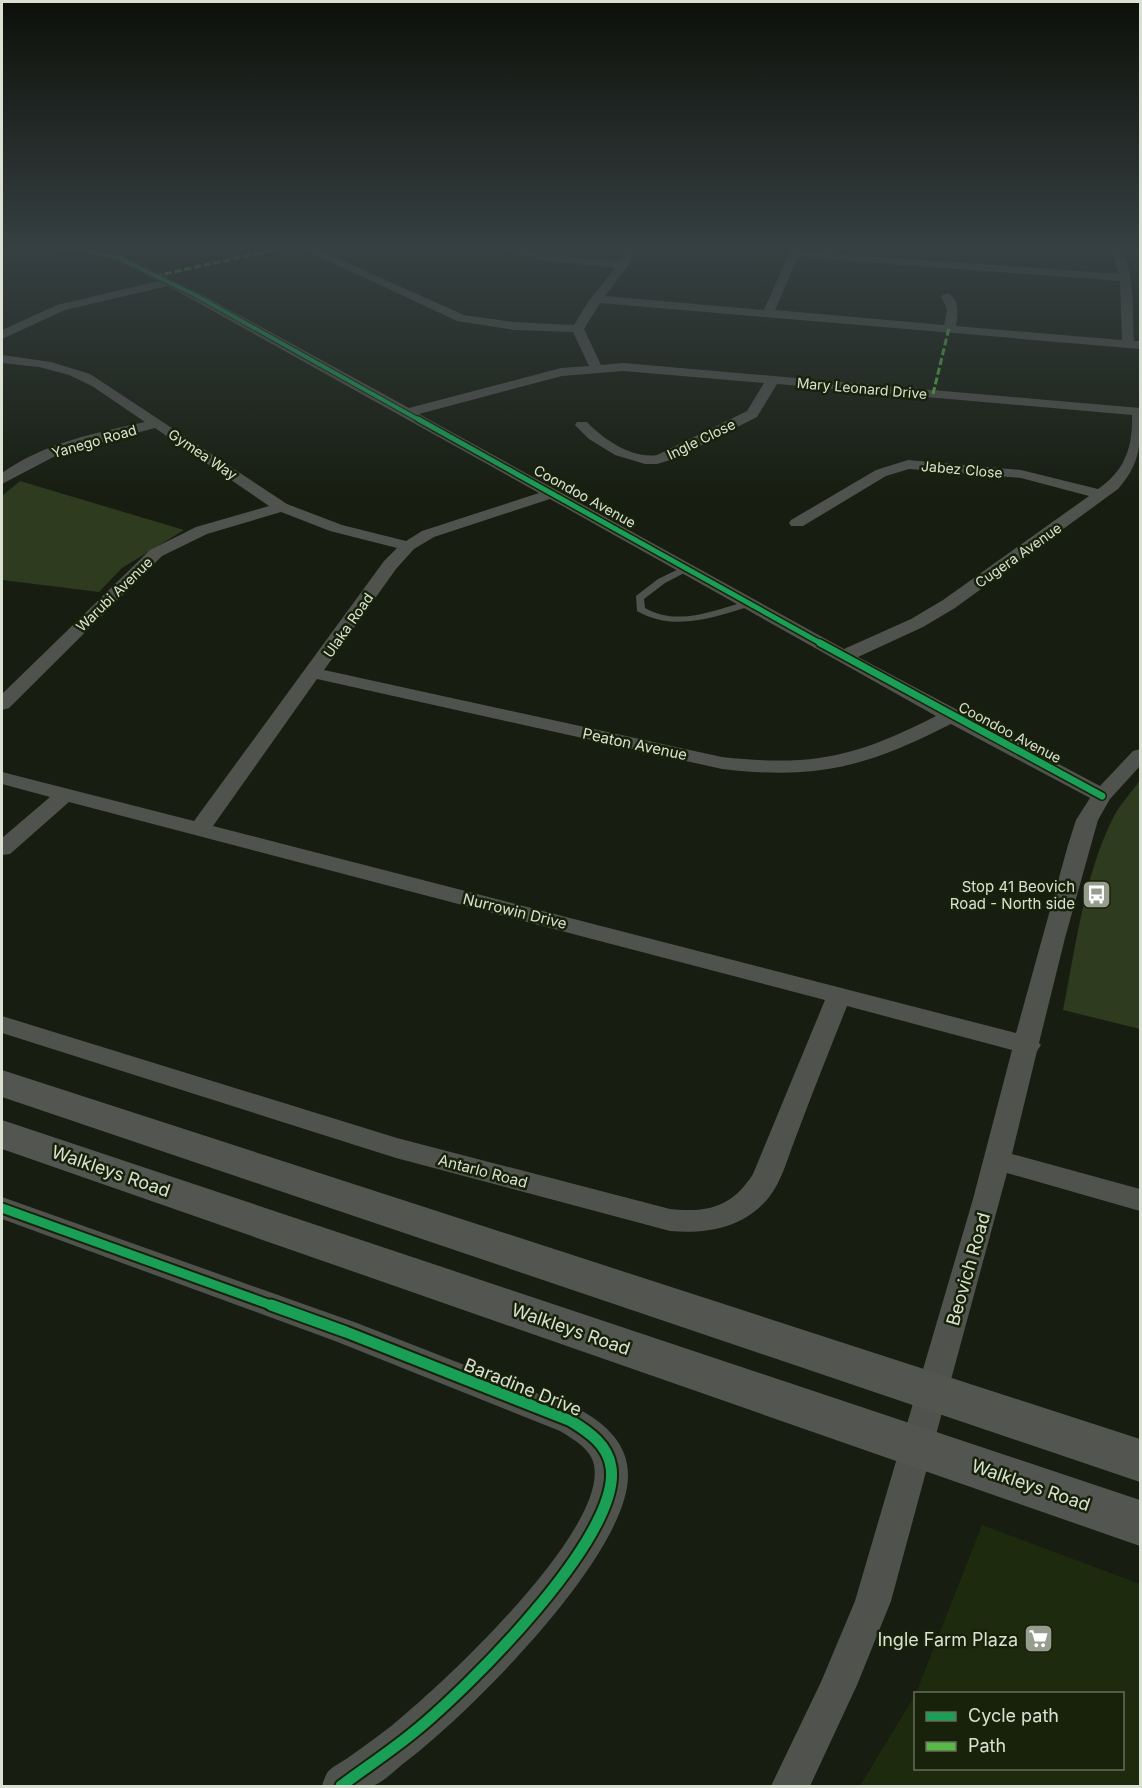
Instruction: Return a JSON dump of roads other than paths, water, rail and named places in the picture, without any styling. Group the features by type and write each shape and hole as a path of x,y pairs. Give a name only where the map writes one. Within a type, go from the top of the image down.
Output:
{"main road":[{"path":"2,1083 1140,1461"},
{"name":"Walkleys Road","path":"2,1134 1140,1523"}],"street":[{"name":"Coondoo Avenue","path":"259,330 951,716 1102,796"},
{"path":"579,330 596,368"},
{"path":"977,330 1134,344"},
{"name":"Gymea Way","path":"2,359 44,363 74,370 158,423 282,507 336,528 408,546"},
{"name":"Mary Leonard Drive","path":"408,413 551,375 596,368 648,368 1140,412"},
{"name":"Ingle Close","path":"582,425 597,438 636,458 656,460 669,456 752,414 773,380"},
{"name":"Cugera Avenue","path":"844,656 917,623 949,604 1102,495 1122,478 1135,461 1139,441 1140,412"},
{"name":"Yanego Road","path":"2,480 19,468 56,450 158,423"},
{"name":"Jabez Close","path":"797,523 881,473 908,464 1021,474 1102,495"},
{"name":"Ulaka Road","path":"199,830 390,565 408,546 441,528 553,494"},
{"name":"Warubi Avenue","path":"2,704 156,553 210,527 282,507"},
{"name":"Peaton Avenue","path":"314,673 722,763 769,768 810,768 850,760 904,740 951,716"},
{"name":"Beovich Road","path":"790,1786 827,1714 851,1660 873,1601 984,1210 1028,1044 1053,938 1087,820 1102,796 1140,755"},
{"name":"Nurrowin Drive","path":"2,778 1028,1044"},
{"path":"2,849 65,795"},
{"name":"Antarlo Road","path":"2,1024 396,1148 637,1213 690,1222 726,1216 754,1196 766,1177 839,995"},
{"path":"996,1160 1140,1200"},
{"name":"Baradine Drive","path":"2,1208 346,1332 571,1421 591,1431 601,1442 608,1457 612,1476 608,1499 596,1527 545,1599 480,1668 415,1731 341,1786"}],"lane":[{"path":"687,568 645,592 639,598 640,609 654,617 678,619 723,611 750,603"}],"place":[{"name":"Stop 41 Beovich Road - North side","path":"1096,895"},
{"name":"Ingle Farm Plaza","path":"1039,1639"}]}
